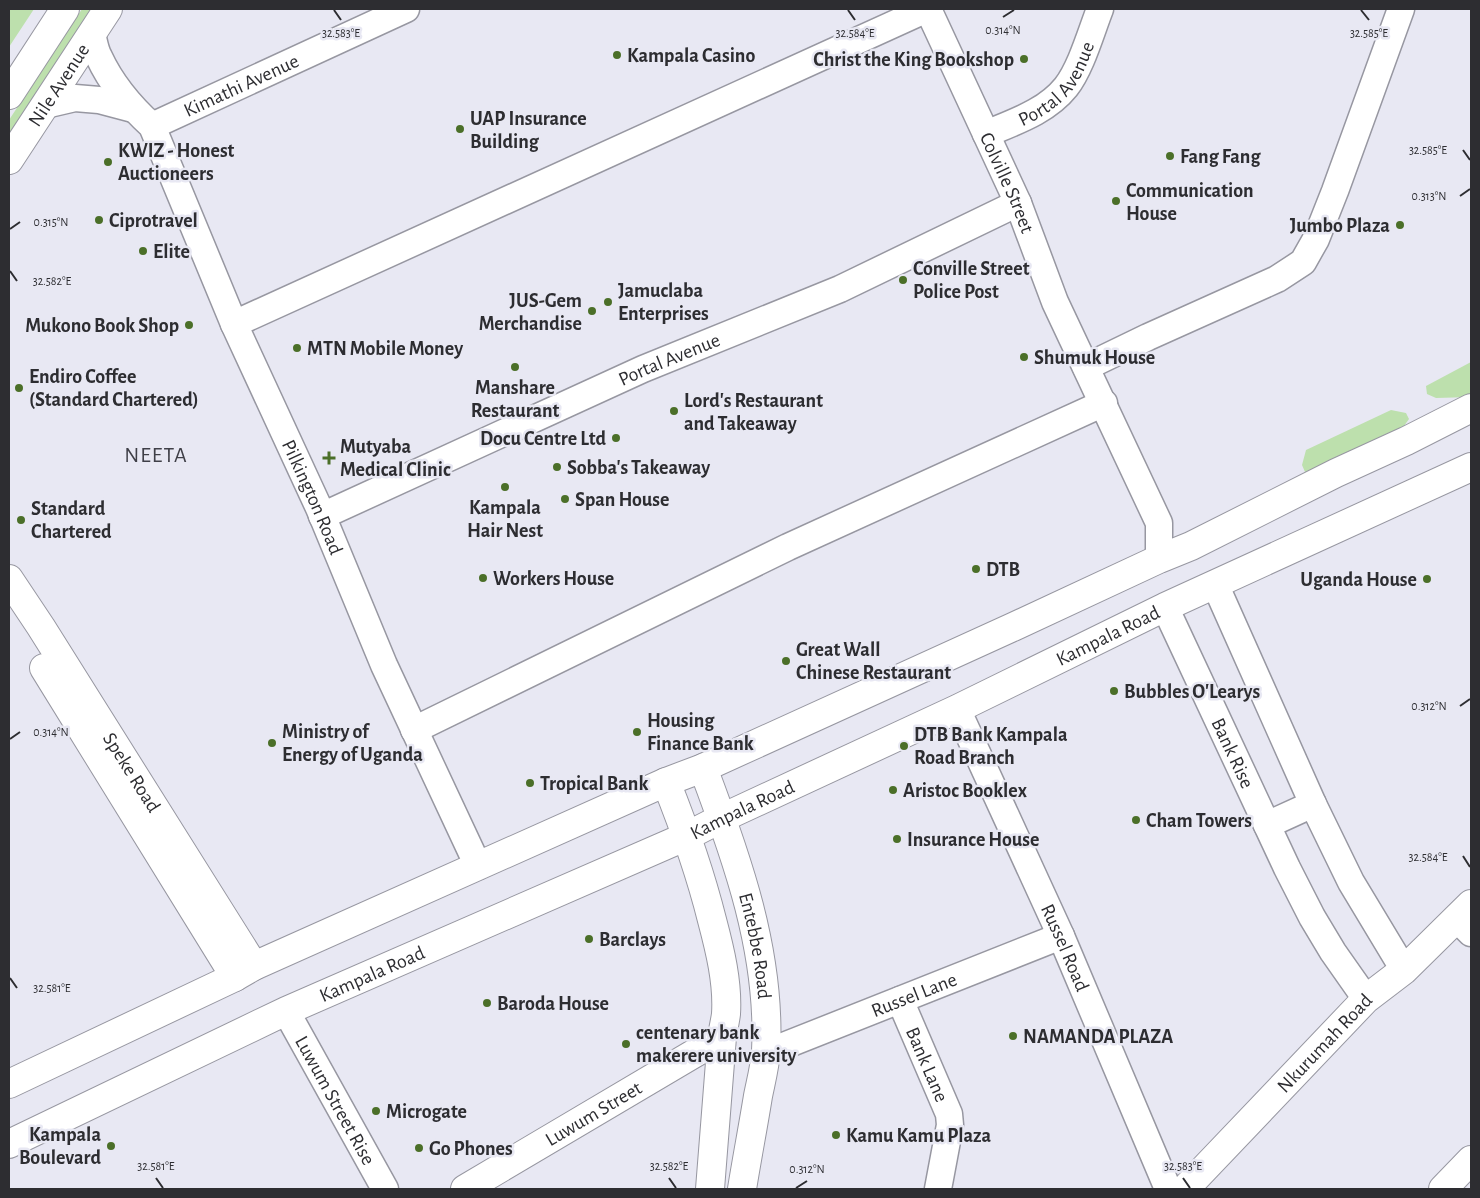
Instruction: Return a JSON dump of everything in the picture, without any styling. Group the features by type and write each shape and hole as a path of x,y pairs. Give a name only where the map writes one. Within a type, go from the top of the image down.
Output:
{"main road":[{"name":"Nile Avenue","path":"9,95 65,9"},
{"name":"Nile Avenue","path":"9,160 108,9"},
{"path":"9,1084 245,972 666,782 703,768 1191,546 1471,408"},
{"name":"Kampala Road","path":"9,1144 286,1011 687,836 957,709 1165,607 1471,467"},
{"name":"Speke Road","path":"9,580 41,627 245,972"},
{"name":"Speke Road","path":"9,610 245,972"},
{"name":"Entebbe Road","path":"703,768 722,818 752,917 759,950 766,1018 766,1053 742,1189"},
{"name":"Entebbe Road","path":"666,782 687,836 703,886 718,943 724,978 726,1014 722,1037 710,1189"},
{"name":"Nkurumah Road","path":"1185,1189 1366,999 1467,919"},
{"name":"Luwum Street","path":"465,1189 722,1037"},
{"path":"1442,1189 1471,1160"}],"street":[{"name":"Kimathi Avenue","path":"143,118 406,9"},
{"path":"234,324 928,9"},
{"name":"Colville Street","path":"928,9 1018,203 1055,302 1159,523 1159,559"},
{"name":"Portal Avenue","path":"986,134 1040,110 1056,97 1073,75 1100,9"},
{"path":"1086,367 1277,279 1303,262 1316,239 1335,191 1401,9"},
{"path":"92,34 98,55 107,72 143,118"},
{"path":"44,106 75,98 98,100 143,118"},
{"name":"Pilkington Road","path":"143,118 234,324 322,516 384,665 478,866"},
{"name":"Portal Avenue","path":"322,516 644,369 840,289 1018,203"},
{"path":"414,730 788,547 1104,403"},
{"name":"Colville Street","path":"1159,523 1191,546"},
{"path":"1215,584 1312,804 1351,882 1404,970"},
{"name":"Bank Rise","path":"1165,607 1287,868 1312,917 1333,952 1366,999"},
{"name":"Russel Road","path":"957,709 1061,936 1168,1189"},
{"path":"1267,825 1312,804"},
{"name":"Russel Lane","path":"766,1053 1061,936"},
{"name":"Bank Lane","path":"900,1000 949,1114 950,1125 938,1189"},
{"name":"Luwum Street Rise","path":"286,1011 385,1189"}],"green space":[{"path":"9,9 34,9 9,47"},
{"path":"82,9 97,9 9,141 9,120"},
{"path":"1471,362 1471,397 1436,398 1427,394 1426,386"},
{"path":"1391,410 1406,413 1409,419 1404,426 1311,471 1305,472 1302,465 1306,450"}],"place":[{"name":"Kampala Casino","path":"617,55"},
{"name":"Christ the King Bookshop","path":"1024,59"},
{"name":"UAP Insurance Building","path":"460,129"},
{"name":"Fang Fang","path":"1170,156"},
{"name":"KWIZ - Honest Auctioneers","path":"108,162"},
{"name":"Communication House","path":"1116,201"},
{"name":"Ciprotravel","path":"99,220"},
{"name":"Jumbo Plaza","path":"1400,225"},
{"name":"Elite","path":"143,251"},
{"name":"Conville Street Police Post","path":"903,280"},
{"name":"Jamuclaba Enterprises","path":"608,302"},
{"name":"JUS-Gem Merchandise","path":"592,311"},
{"name":"Mukono Book Shop","path":"189,325"},
{"name":"MTN Mobile Money","path":"297,348"},
{"name":"Shumuk House","path":"1024,357"},
{"name":"Manshare Restaurant","path":"515,367"},
{"name":"Endiro Coffee (Standard Chartered)","path":"19,388"},
{"name":"Lord's Restaurant and Takeaway","path":"674,411"},
{"name":"Docu Centre Ltd","path":"616,438"},
{"name":"Mutyaba Medical Clinic","path":"329,458"},
{"name":"Sobba's Takeaway","path":"557,467"},
{"name":"Kampala Hair Nest","path":"505,487"},
{"name":"Span House","path":"565,499"},
{"name":"Standard Chartered","path":"21,520"},
{"name":"DTB","path":"976,569"},
{"name":"Workers House","path":"483,578"},
{"name":"Uganda House","path":"1427,579"},
{"name":"Great Wall Chinese Restaurant","path":"786,661"},
{"name":"Bubbles O'Learys","path":"1114,691"},
{"name":"Housing Finance Bank","path":"637,732"},
{"name":"Ministry of Energy of Uganda","path":"272,743"},
{"name":"DTB Bank Kampala Road Branch","path":"904,746"},
{"name":"Tropical Bank","path":"530,783"},
{"name":"Aristoc Booklex","path":"893,790"},
{"name":"Cham Towers","path":"1136,820"},
{"name":"Insurance House","path":"897,839"},
{"name":"Barclays","path":"589,939"},
{"name":"Baroda House","path":"487,1003"},
{"name":"NAMANDA PLAZA","path":"1013,1036"},
{"name":"centenary bank makerere university","path":"626,1044"},
{"name":"Microgate","path":"376,1111"},
{"name":"Kamu Kamu Plaza","path":"836,1135"},
{"name":"Kampala Boulevard","path":"111,1146"},
{"name":"Go Phones","path":"419,1148"}],"district":[{"name":"NEETA","path":"156,454"}]}
